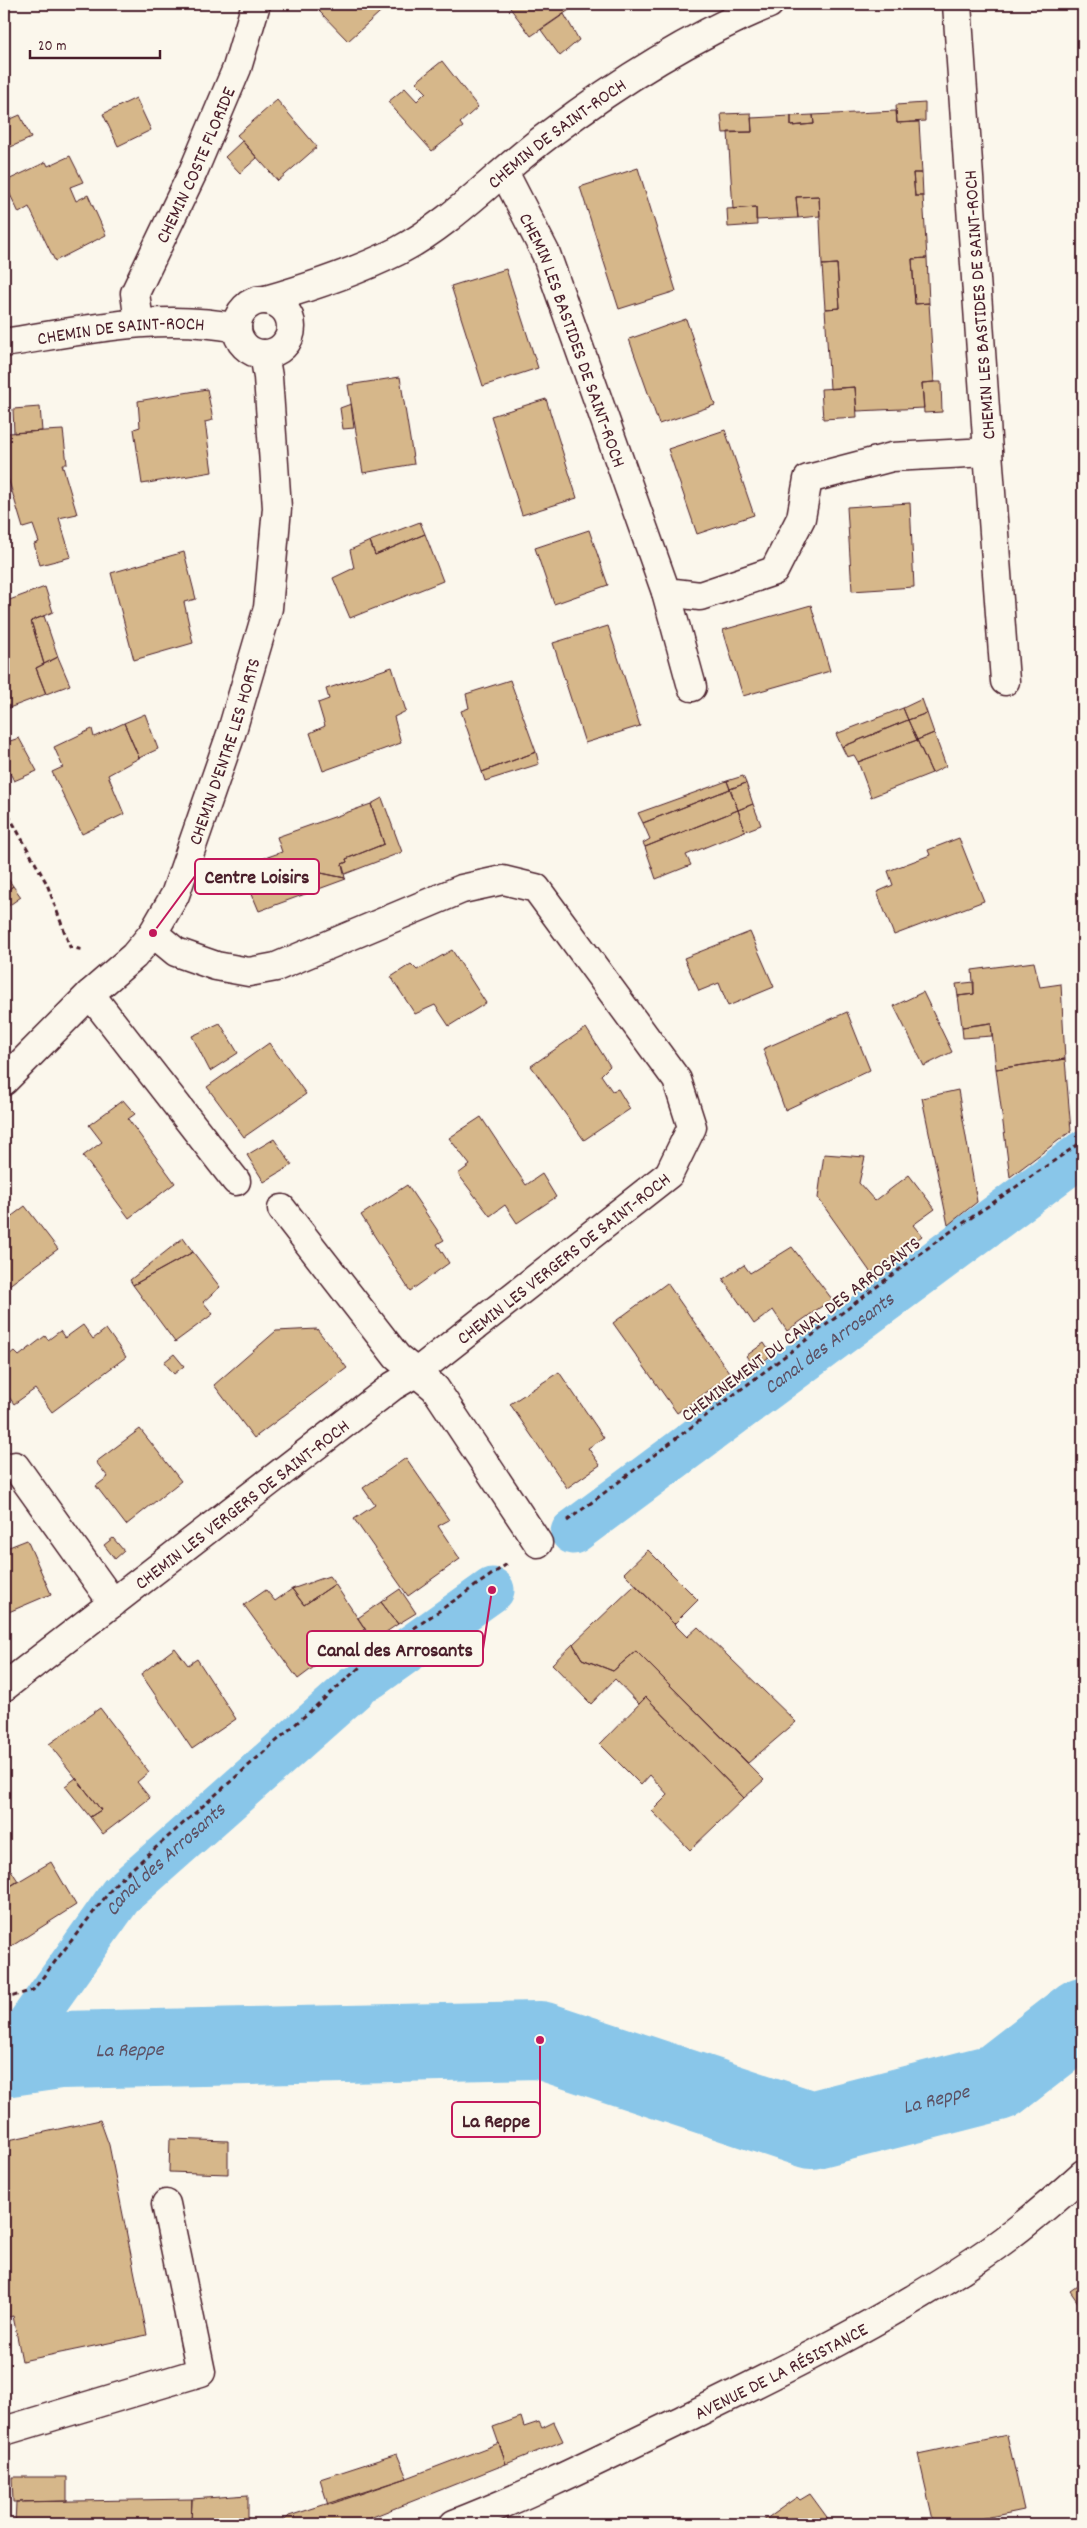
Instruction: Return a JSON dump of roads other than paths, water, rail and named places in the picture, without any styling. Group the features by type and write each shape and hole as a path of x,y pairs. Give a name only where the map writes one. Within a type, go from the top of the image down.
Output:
{"street":[{"name":"CHEMIN COSTE FLORIDE","path":"139,322 136,293 193,172 233,76 256,4"},
{"name":"CHEMIN DE SAINT-ROCH","path":"266,300 351,272 399,250 462,207 550,133 642,70 744,14 769,4"},
{"name":"CHEMIN LES BASTIDES DE SAINT-ROCH","path":"504,172 546,254 666,592 700,596 774,571 801,518 808,479 892,457 988,452 957,4"},
{"name":"CHEMIN DE SAINT-ROCH","path":"291,323 351,272"},
{"path":"266,300 278,303 287,312 291,323 290,335 285,345 275,352 264,354 251,350 241,341 237,328 239,316 255,301 266,300"},
{"name":"CHEMIN DE SAINT-ROCH","path":"4,344 139,322 215,323 237,328"},
{"name":"CHEMIN D'ENTRE LES HORTS","path":"4,1081 90,994 134,956 153,933 175,895 232,734 268,608 277,508 268,377 264,354"},
{"path":"988,452 1005,681"},
{"path":"666,592 692,687"},
{"name":"CHEMIN LES VERGERS DE SAINT-ROCH","path":"4,1687 393,1386 417,1372 669,1174 692,1127 677,1080 536,888 503,880 462,889 276,966 249,972 216,966 176,952 153,933"},
{"path":"90,994 236,1181"},
{"path":"282,1209 398,1357 435,1388 538,1543"},
{"path":"15,1466 113,1603"},
{"name":"AVENUE DE LA RÉSISTANCE","path":"454,2524 587,2466 738,2393 901,2306 978,2258 1046,2207 1083,2174"},
{"path":"4,2431 201,2372 166,2204"}],"waterway":[{"name":"Canal des Arrosants","path":"573,1532 1083,1153"},
{"name":"Canal des Arrosants","path":"370,1677 492,1590"},
{"name":"Canal des Arrosants","path":"6,2057 121,1895 353,1689"},
{"name":"La Reppe","path":"4,2058 60,2050 540,2040 811,2130 998,2082 1083,2016"}],"place":[{"name":"Centre Loisirs","path":"153,933"},
{"name":"Canal des Arrosants","path":"492,1590"},
{"name":"La Reppe","path":"540,2040"}]}
